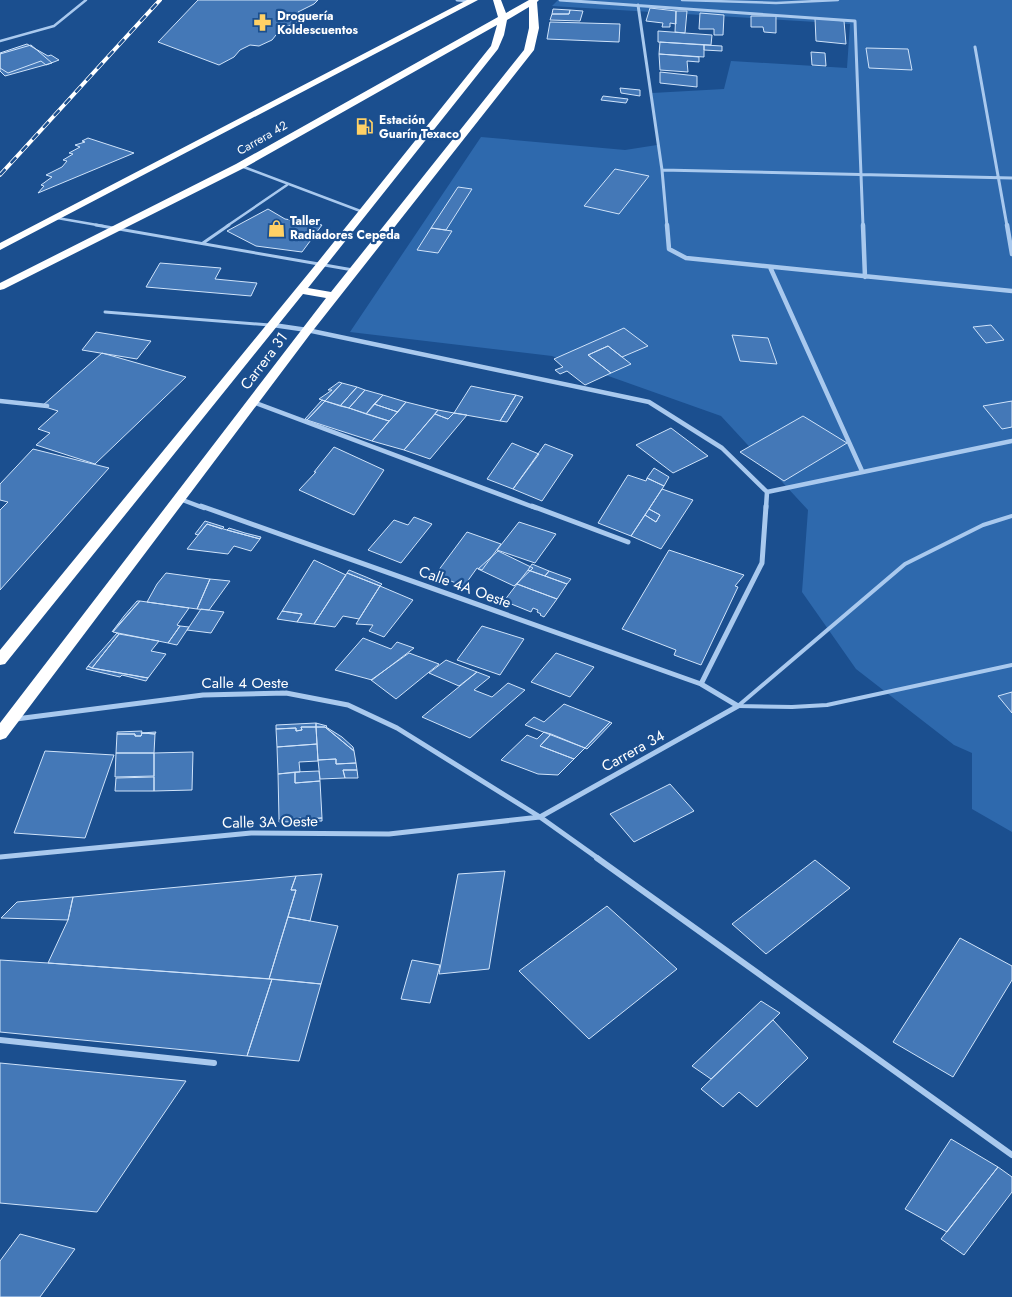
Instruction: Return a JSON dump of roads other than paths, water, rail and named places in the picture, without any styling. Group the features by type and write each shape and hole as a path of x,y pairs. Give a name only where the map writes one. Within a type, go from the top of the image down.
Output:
{"highway":[{"path":"496,0 503,17"},
{"name":"Carrera 42","path":"0,247 473,1"},
{"name":"Carrera 42","path":"0,286 240,166 534,1"},
{"name":"Carrera 31","path":"0,734 307,330 529,50 534,28 534,1"},
{"name":"Carrera 31","path":"0,660 321,265 495,47 502,31 503,17"},
{"path":"300,290 335,296"}],"street":[{"path":"457,0 473,1"},
{"path":"560,0 855,21 865,277"},
{"path":"638,5 662,170 670,249 686,258 698,260 1012,291"},
{"path":"975,47 1012,254"},
{"path":"662,170 1012,178"},
{"path":"770,267 862,471"},
{"path":"272,325 307,330 649,402 722,448 767,492 762,563 700,684"},
{"path":"0,401 47,406"},
{"path":"253,402 628,542"},
{"path":"767,492 1012,441"},
{"name":"Calle 4A Oeste","path":"180,498 700,684 738,706"},
{"name":"Calle 4 Oeste","path":"10,720 203,695 286,693 348,705 397,728 540,817 1012,1155"},
{"name":"Carrera 34","path":"540,817 738,706"},
{"name":"Calle 3A Oeste","path":"0,857 250,833 388,834 540,817"},
{"path":"0,1040 214,1063"}],"lane":[{"path":"0,41 54,26 86,0"},
{"path":"682,0 758,3 838,0"},
{"path":"240,166 363,212"},
{"path":"202,244 287,185"},
{"path":"56,218 114,230 355,271"},
{"path":"105,312 272,325"},
{"path":"738,706 905,564 983,525 1012,516"},
{"path":"738,706 792,707 827,705 1012,665"}],"railway":[{"path":"0,175 160,0"}],"place":[{"name":"Droguería Koldescuentos","path":"263,23"},
{"name":"Estación Guarín Texaco","path":"365,127"},
{"name":"Taller Radiadores Cepeda","path":"276,228"}]}
